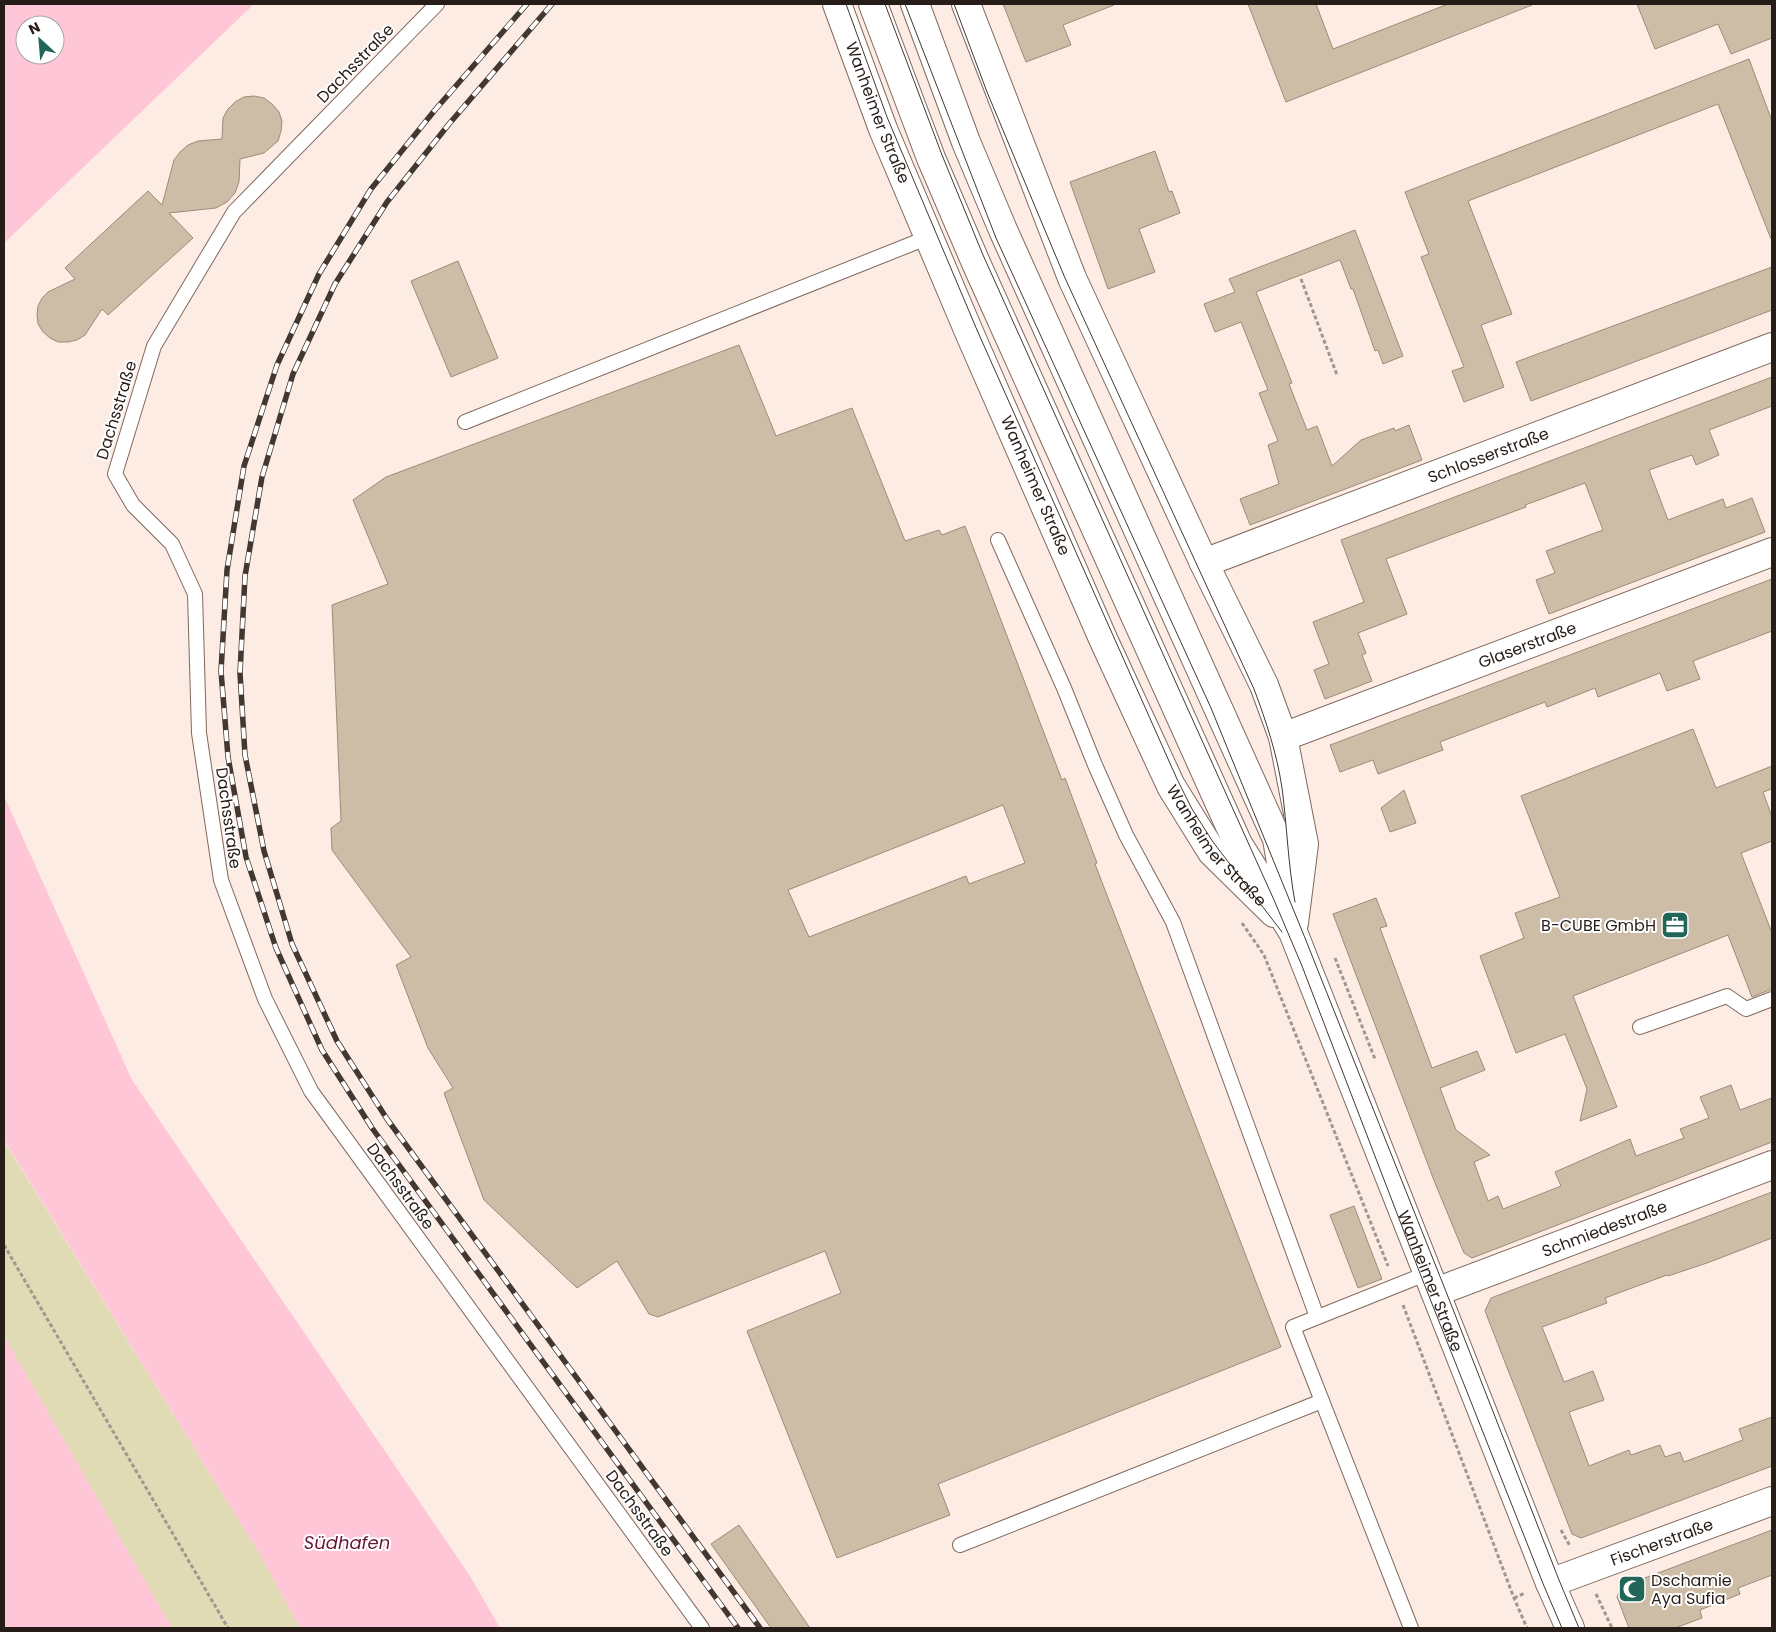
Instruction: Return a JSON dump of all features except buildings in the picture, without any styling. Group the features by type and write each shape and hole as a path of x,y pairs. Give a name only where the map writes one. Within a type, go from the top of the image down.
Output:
{"street":[{"name":"Wanheimer Straße","path":"837,4 883,129 1104,641 1170,786 1212,852 1293,932"},
{"name":"Wanheimer Straße","path":"873,4 931,158 976,263 1238,844 1293,932 1550,1583 1570,1628"},
{"name":"Wanheimer Straße","path":"915,4 966,142 1003,230 1277,839 1293,932"},
{"name":"Wanheimer Straße","path":"966,4 1072,278 1204,563 1264,685 1284,738 1304,844 1293,932"},
{"name":"Schlosserstraße","path":"1204,563 1772,347"},
{"name":"Glaserstraße","path":"1284,738 1772,552"},
{"name":"Schmiedestraße","path":"1432,1283 1772,1165"},
{"name":"Fischerstraße","path":"1550,1583 1772,1501"}],"lane":[{"name":"Dachsstraße","path":"436,4 234,212 154,346 115,474 133,505 172,544 195,594 199,733 221,880 265,999 311,1091 702,1628"},
{"path":"464,422 929,237"},
{"path":"998,540 1064,688 1122,826 1173,922 1317,1318"},
{"path":"1640,1026 1727,996 1746,1009 1772,999"},
{"path":"1411,1628 1293,1327 1395,1286 1432,1283"},
{"path":"960,1545 1322,1401"}],"path":[{"path":"1301,279 1337,375"},
{"path":"1238,917 1264,955 1395,1286 1527,1628"},
{"path":"1334,956 1378,1065"},
{"path":"4,1245 228,1628"},
{"path":"1560,1527 1605,1611 1612,1628"}],"shaded area":[{"path":"4,1141 261,1556 300,1628 172,1628 4,1336"}],"water":[{"path":"4,4 254,4 4,243"},
{"name":"Südhafen","path":"4,796 132,1080 470,1576 500,1628 300,1628 261,1556 4,1140"},
{"path":"4,1336 172,1628 4,1628"}],"tram line":[{"path":"846,4 887,117 977,330 1177,779 1192,809 1213,842 1282,932"},
{"path":"885,4 942,155 983,255 1302,966 1421,1276 1562,1628"},
{"path":"905,4 996,238 1211,708 1305,938 1579,1628"},
{"path":"954,4 987,92 1065,278 1254,689 1271,738 1280,775 1295,902"}],"railway":[{"path":"527,4 435,110 371,189 319,274 277,365 244,466 227,570 221,671 228,757 246,857 276,948 322,1050 372,1128 738,1628"},
{"path":"552,4 449,124 387,202 335,284 293,374 262,477 245,576 240,673 245,755 264,851 292,944 337,1041 387,1119 760,1628"}],"place":[{"name":"B-CUBE GmbH","path":"1675,925"},
{"name":"Dschamie Aya Sufia","path":"1632,1589"}]}
